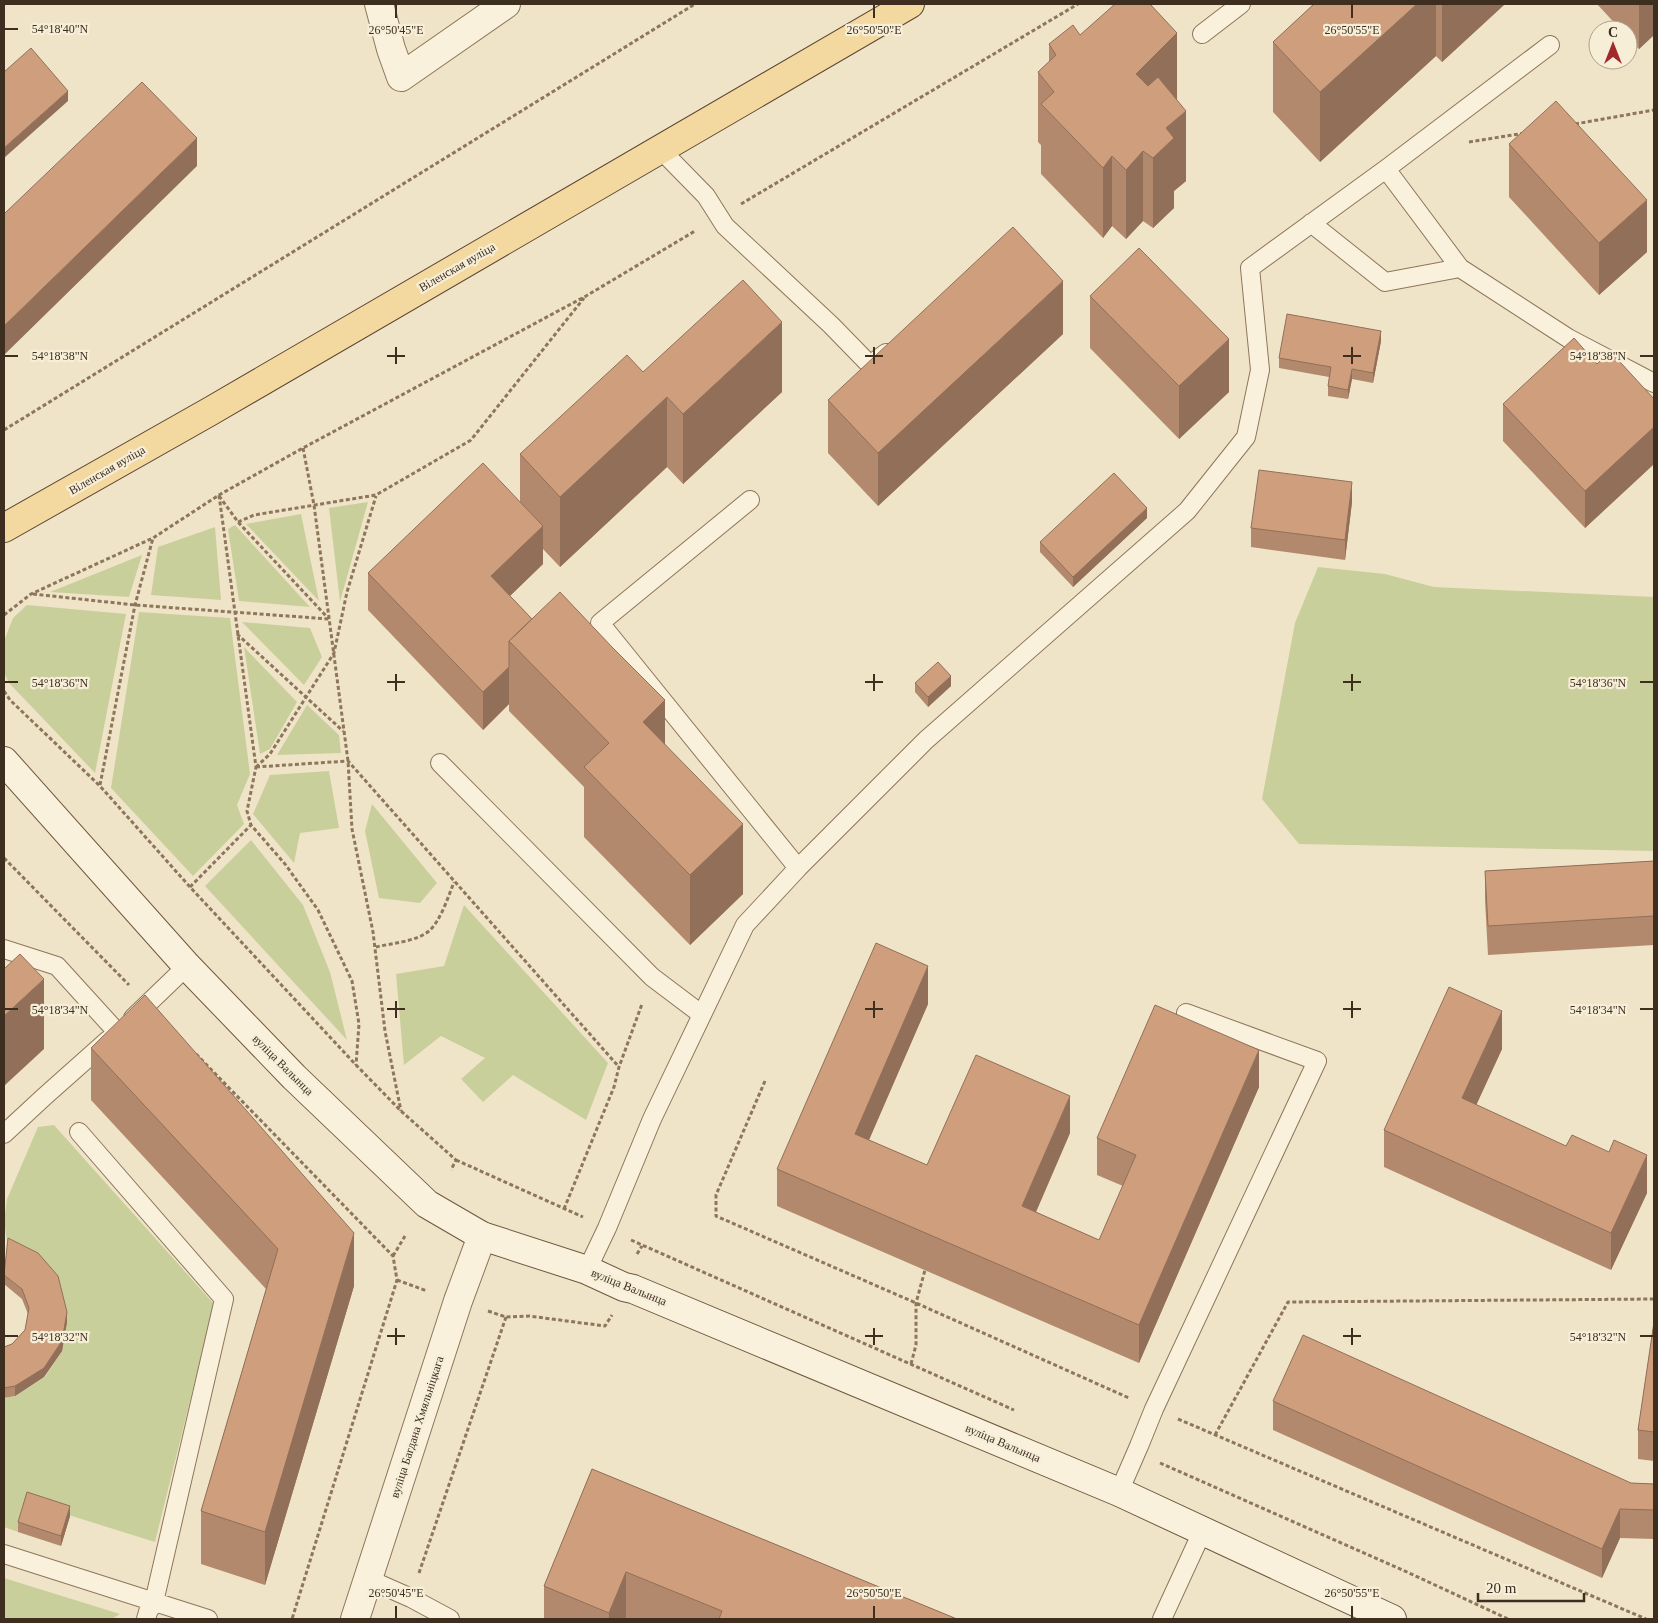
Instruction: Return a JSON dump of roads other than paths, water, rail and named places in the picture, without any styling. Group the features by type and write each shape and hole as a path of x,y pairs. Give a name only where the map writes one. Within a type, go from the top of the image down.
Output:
{"main road":[{"name":"Віленская вуліца","path":"4,528 209,412 910,4"}],"street":[{"path":"379,4 401,77 506,4"},
{"name":"вуліца Валынца","path":"4,761 187,966 294,1077 428,1204 482,1236 587,1270 1119,1492 1392,1619"},
{"name":"вуліца Багдана Хмяльніцкага","path":"355,1619 455,1310 482,1236"}],"lane":[{"path":"1202,34 1241,4"},
{"path":"587,1270 608,1228 652,1118 745,925 798,868 926,740 1186,511 1246,436 1260,370 1250,268 1386,169 1550,45"},
{"path":"660,149 706,196 725,226 831,325 870,365 901,342"},
{"path":"1386,169 1460,268 1568,338 1654,383"},
{"path":"1311,224 1386,282 1460,268"},
{"path":"750,500 600,623 798,868"},
{"path":"440,763 652,977 701,1014"},
{"path":"4,949 57,966 118,1032"},
{"path":"4,1134 44,1096 118,1032 187,966"},
{"path":"1119,1492 1154,1409 1317,1062 1186,1013"},
{"path":"79,1132 224,1299 154,1602 146,1619"},
{"path":"1162,1619 1202,1532"},
{"path":"4,1554 208,1619"},
{"path":"368,1579 411,1598 450,1619"}]}
